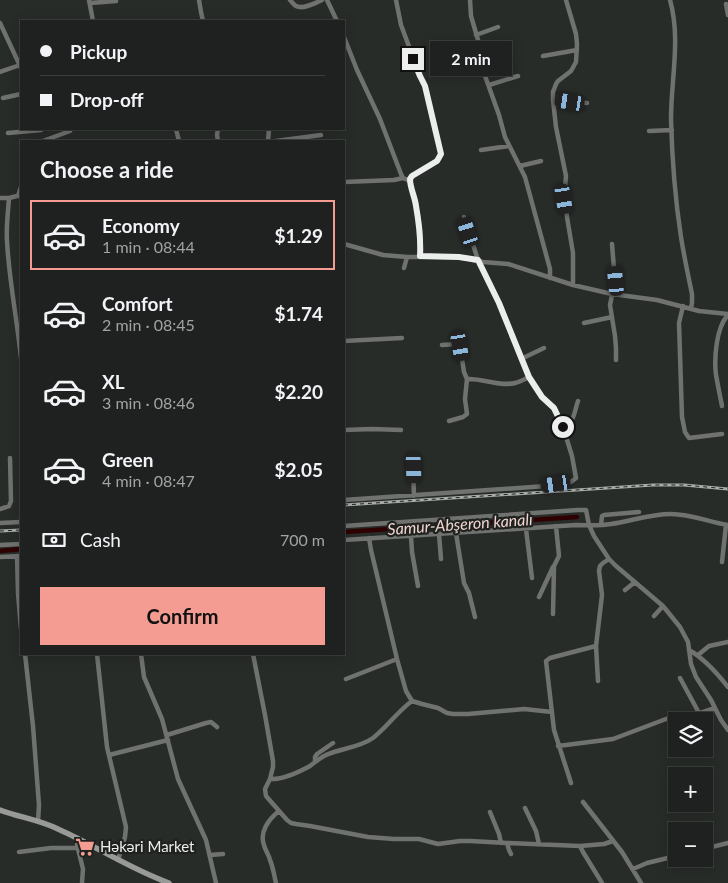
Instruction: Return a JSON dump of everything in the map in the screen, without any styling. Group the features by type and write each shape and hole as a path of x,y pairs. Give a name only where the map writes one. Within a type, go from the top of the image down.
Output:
{"street":[{"path":"199,0 203,20"},
{"path":"290,0 299,8 322,0"},
{"path":"327,0 337,20"},
{"path":"396,0 401,25 425,86 441,154 437,161 412,176 410,181 420,230 420,256"},
{"path":"470,0 471,16 482,68 499,115 501,127 524,177 550,269 550,278"},
{"path":"566,0 576,34 576,62 574,67 556,84 554,100 556,127 566,176 564,199 572,253 573,285"},
{"path":"670,0 675,59 671,117 678,213 692,294 691,308"},
{"path":"93,20 89,2 116,1"},
{"path":"726,4 728,15"},
{"path":"0,23 20,64"},
{"path":"476,34 498,27"},
{"path":"345,40 380,119 403,178"},
{"path":"543,56 577,50"},
{"path":"0,72 20,66"},
{"path":"488,85 518,76"},
{"path":"3,98 20,94"},
{"path":"554,100 588,103"},
{"path":"8,134 34,130"},
{"path":"46,140 71,130"},
{"path":"649,131 672,130"},
{"path":"284,140 321,135"},
{"path":"481,150 509,146"},
{"path":"520,166 541,161"},
{"path":"345,182 403,178 410,181"},
{"path":"0,198 20,196"},
{"path":"9,198 6,238 20,328"},
{"path":"345,500 538,487 562,484 574,480 576,475 563,427 554,408 542,397 529,377 499,303 478,260 464,217"},
{"path":"0,239 6,238"},
{"path":"345,244 383,255 459,257 514,266 573,285 612,294 657,300 728,315"},
{"path":"612,244 616,281 610,305 616,336 616,360"},
{"path":"404,268 407,257"},
{"path":"683,306 679,323 682,420 685,432 689,438 722,434"},
{"path":"722,406 716,374 716,356 719,333 728,315"},
{"path":"584,323 612,318"},
{"path":"345,341 402,338"},
{"path":"442,345 458,344 460,346 467,379 465,399 467,414 450,421"},
{"path":"521,359 544,348"},
{"path":"467,379 508,384 529,377"},
{"path":"563,427 572,421 578,401"},
{"path":"345,430 401,430"},
{"path":"0,508 9,506 12,501 10,458"},
{"path":"414,468 414,496"},
{"path":"345,526 584,510 587,512 589,525 594,536 609,559 663,606 676,622 686,638 692,668 696,677 712,700 728,730"},
{"path":"601,525 602,516 604,515 639,512"},
{"path":"345,540 556,526 601,525 652,515 671,514 690,516 727,525 722,562"},
{"path":"0,523 20,522"},
{"path":"539,597 559,556 556,526"},
{"path":"526,529 532,578"},
{"path":"456,533 464,583 469,593 475,618"},
{"path":"439,534 441,559"},
{"path":"411,536 418,586"},
{"path":"369,538 397,659 406,691 412,701 453,714 524,709 552,712"},
{"path":"0,545 20,544"},
{"path":"0,557 19,556 18,593 20,617"},
{"path":"598,681 596,646 602,602 599,571 600,566 609,559"},
{"path":"553,614 554,566"},
{"path":"625,590 635,582"},
{"path":"654,616 663,606"},
{"path":"698,655 709,646 728,642"},
{"path":"571,783 554,730 546,664 548,659 596,646"},
{"path":"689,650 698,655 716,672 728,687"},
{"path":"25,655 33,726 39,805 38,821"},
{"path":"97,655 104,729 126,831 118,860"},
{"path":"141,655 144,678 160,712 178,779 204,834 216,883"},
{"path":"253,655 273,761 270,779 266,785 266,793 271,802 291,823 368,837 420,839 438,844 465,840 580,846 604,844 613,841"},
{"path":"346,679 397,659"},
{"path":"680,678 698,712"},
{"path":"270,779 283,777 304,769 323,756 371,739 412,701"},
{"path":"702,712 715,708"},
{"path":"558,746 613,739 668,719"},
{"path":"109,755 168,738 206,722 211,722 217,727"},
{"path":"315,762 317,754 333,743"},
{"path":"582,802 613,841 641,883"},
{"path":"526,808 536,831 539,844"},
{"path":"0,810 47,824 152,877 169,883"},
{"path":"276,883 273,867 262,839 270,819 279,811"},
{"path":"490,812 501,843"},
{"path":"78,838 77,848 83,869 82,883"},
{"path":"713,846 728,842"},
{"path":"507,843 512,854"},
{"path":"580,846 602,883"},
{"path":"19,852 52,848 77,848"},
{"path":"210,855 223,854"},
{"path":"633,870 647,863 668,858"}],"waterway":[{"name":"Samur-Abşeron kanalı","path":"345,532 577,517"},
{"name":"Samur-Abşeron kanalı","path":"0,551 20,549"}],"railway":[{"path":"345,505 653,485 684,485 728,489"},
{"path":"0,531 20,530"}],"place":[{"name":"Həkəri Market","path":"85,847"}],"route":[{"path":"413,59 424,82 441,154 437,161 410,179 420,230 420,256 459,257 478,260 499,303 529,377 544,400 554,408 563,427"}]}
